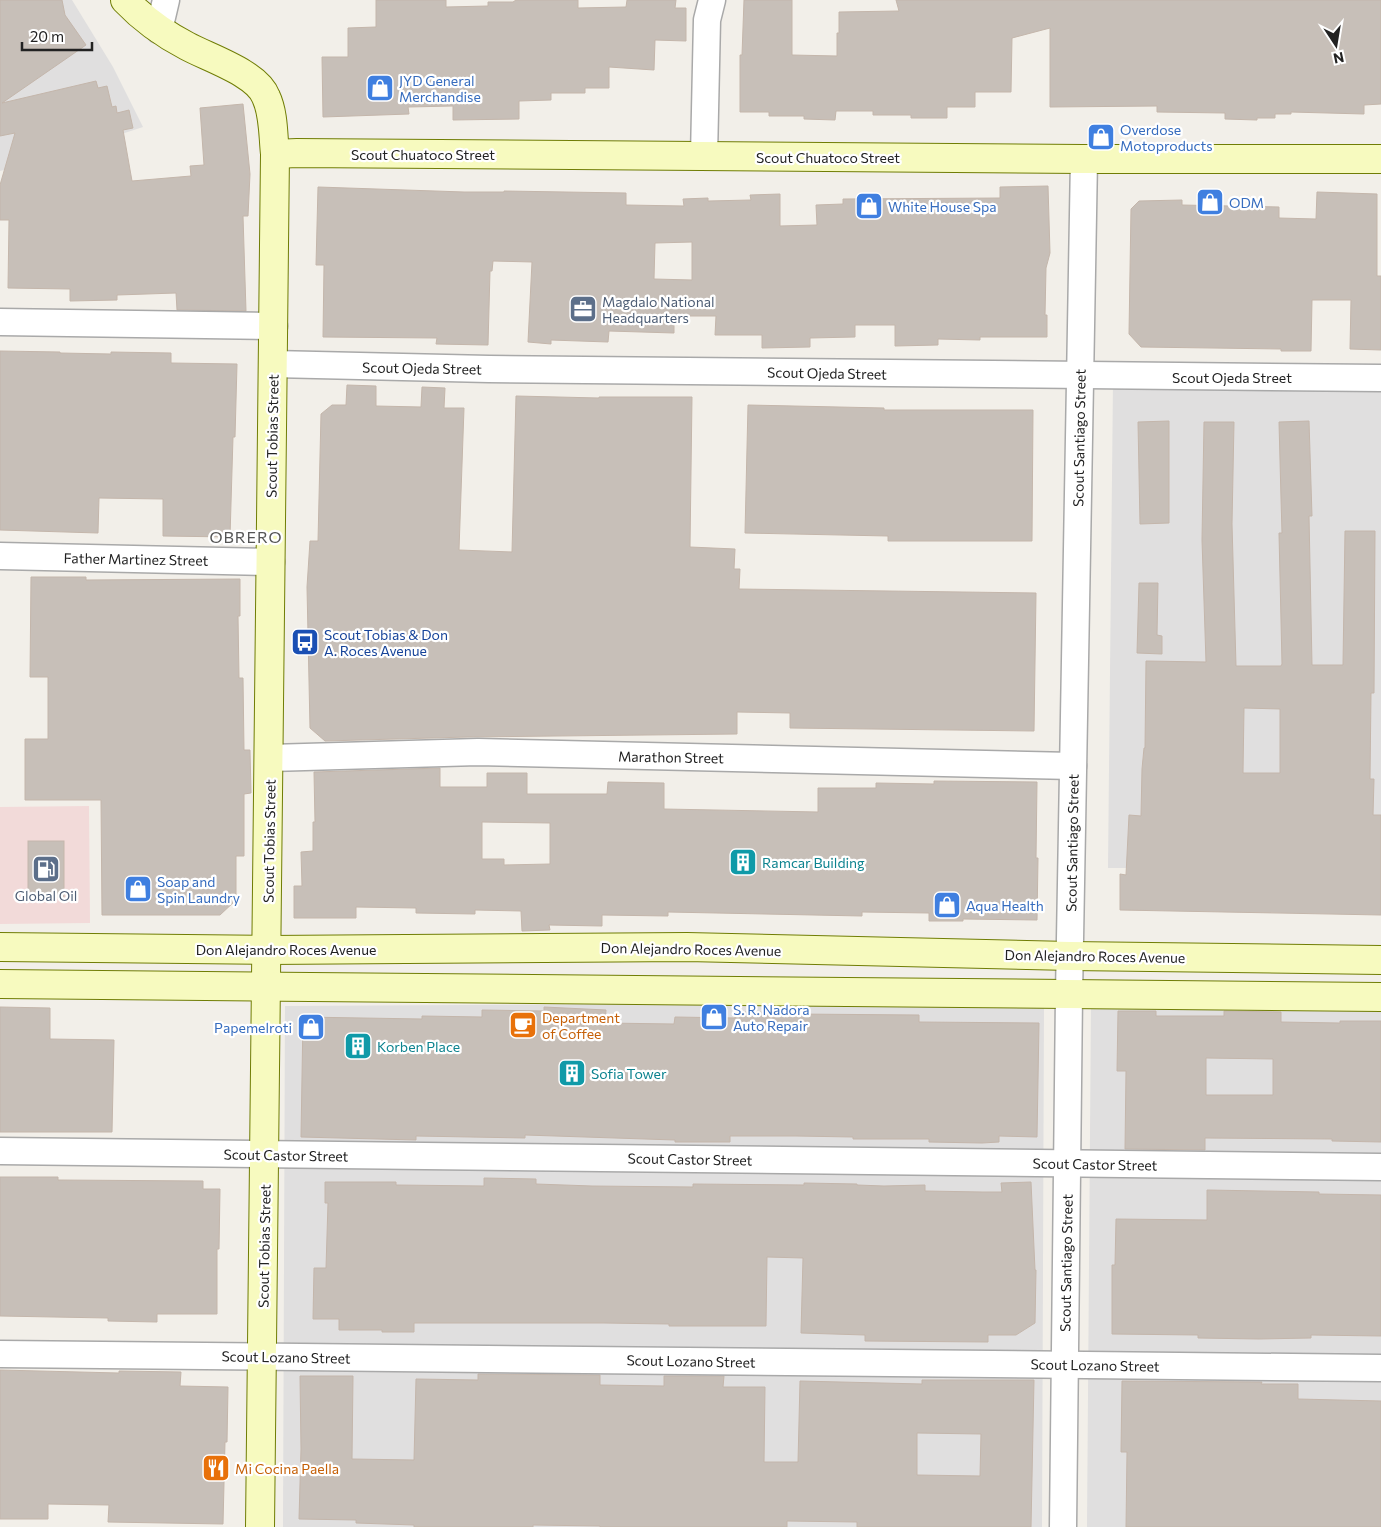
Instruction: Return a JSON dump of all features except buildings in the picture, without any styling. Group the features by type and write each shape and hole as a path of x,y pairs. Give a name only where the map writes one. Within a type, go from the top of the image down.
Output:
{"main road":[{"name":"Scout Tobias Street","path":"126,1 159,30 253,80 266,96 271,118 275,154 268,950 260,1527"},
{"name":"Scout Chuatoco Street","path":"275,154 1381,159"},
{"name":"Don Alejandro Roces Avenue","path":"0,947 268,950 687,947 1070,956 1381,960"},
{"path":"0,984 1381,997"}],"street":[{"path":"159,30 166,0"},
{"path":"704,156 707,20 712,0"},
{"name":"Scout Santiago Street","path":"1063,1527 1069,994 1084,159"},
{"path":"0,322 274,326"},
{"name":"Scout Ojeda Street","path":"273,364 489,370 1381,378"},
{"name":"Father Martinez Street","path":"0,556 271,562"},
{"name":"Marathon Street","path":"270,758 478,752 1073,766"},
{"name":"Scout Castor Street","path":"0,1151 1381,1167"},
{"name":"Scout Lozano Street","path":"0,1354 1381,1368"}],"shaded area":[{"path":"0,0 72,0 113,67 143,127 39,161 0,171"},
{"path":"1113,382 1381,387 1381,868 1108,868"},
{"path":"89,806 90,923 0,924 0,807"},
{"path":"1044,1002 1042,1527 283,1527 285,1006"},
{"path":"1091,1006 1381,1011 1381,1527 1087,1527"}],"place":[{"name":"JYD General Merchandise","path":"380,88"},
{"name":"Overdose Motoproducts","path":"1101,137"},
{"name":"ODM","path":"1210,202"},
{"name":"White House Spa","path":"869,206"},
{"name":"Magdalo National Headquarters","path":"583,309"},
{"name":"Scout Tobias & Don A. Roces Avenue","path":"305,642"},
{"name":"Ramcar Building","path":"743,862"},
{"name":"Global Oil","path":"46,869"},
{"name":"Soap and Spin Laundry","path":"138,889"},
{"name":"Aqua Health","path":"947,905"},
{"name":"S. R. Nadora Auto Repair","path":"714,1017"},
{"name":"Department of Coffee","path":"523,1025"},
{"name":"Papemelroti","path":"311,1027"},
{"name":"Korben Place","path":"358,1046"},
{"name":"Sofia Tower","path":"572,1073"},
{"name":"Mi Cocina Paella","path":"216,1468"}],"district":[{"name":"OBRERO","path":"246,536"}]}
